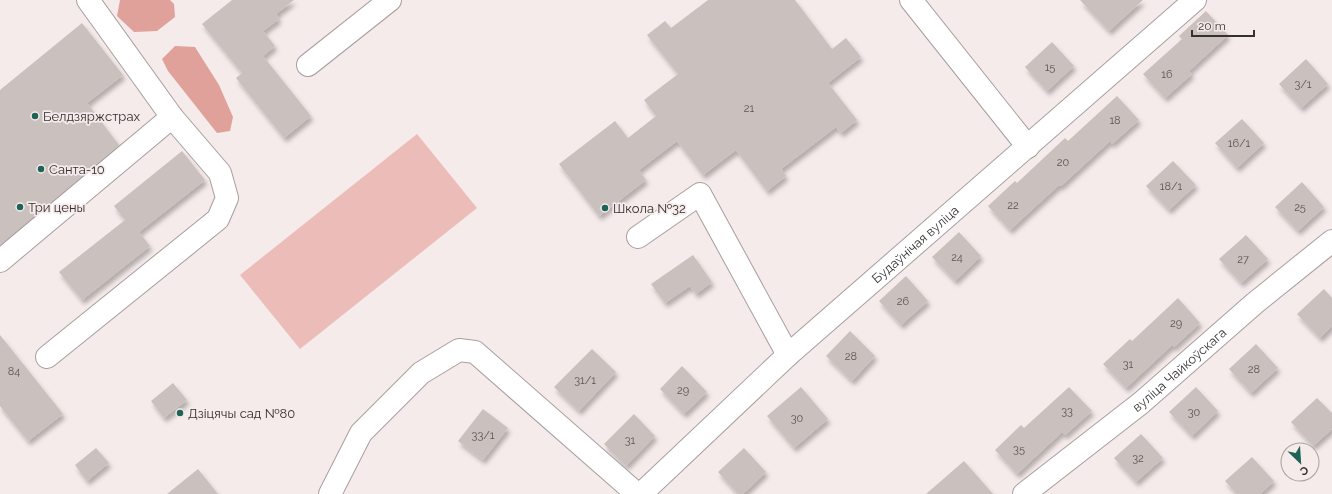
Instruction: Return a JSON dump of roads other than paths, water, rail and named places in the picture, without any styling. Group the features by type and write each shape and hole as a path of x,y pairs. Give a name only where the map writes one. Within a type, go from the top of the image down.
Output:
{"street":[{"path":"47,358 218,218 227,198 220,173 172,117 88,0"},
{"path":"308,65 390,0"},
{"path":"910,0 1028,147"},
{"name":"Будаўнічая вуліца","path":"641,494 788,355 1195,0"},
{"path":"0,261 172,117"},
{"path":"638,237 700,194 788,355"},
{"name":"вуліца Чайкоўскага","path":"1024,494 1141,403 1255,303 1332,241"},
{"path":"330,494 361,432 421,373 459,350 476,352 637,494"}],"place":[{"name":"Белдзяржстрах","path":"35,116"},
{"name":"Санта-10","path":"41,169"},
{"name":"Три цены","path":"20,207"},
{"name":"Школа №32","path":"605,208"},
{"name":"Дзіцячы сад №80","path":"180,413"}]}
